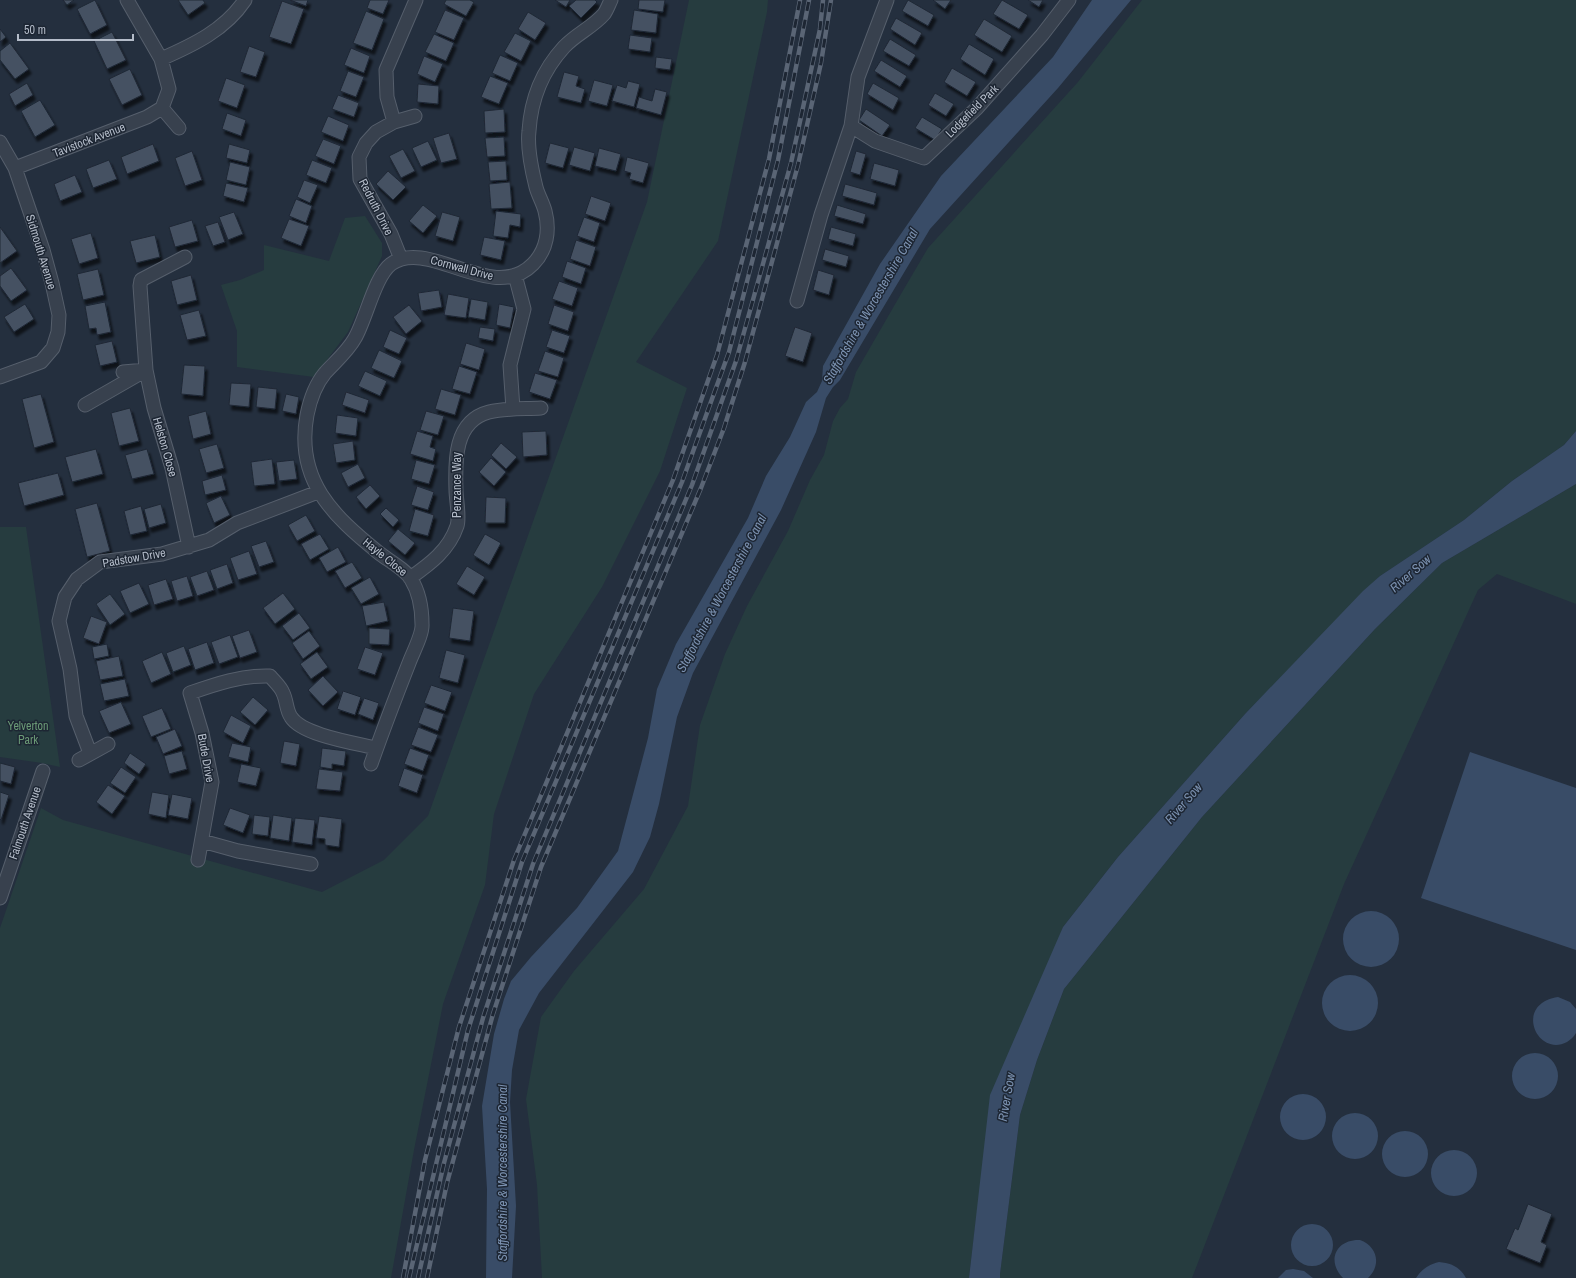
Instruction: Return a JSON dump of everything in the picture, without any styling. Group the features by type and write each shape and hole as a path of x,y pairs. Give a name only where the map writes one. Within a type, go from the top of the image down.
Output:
{"street":[{"path":"127,0 161,59 169,89 162,108 179,128"},
{"path":"161,59 207,37 227,20 245,0"},
{"path":"394,122 387,97 386,70 416,0"},
{"name":"Cornwall Drive","path":"401,259 425,258 485,276 501,278 516,275 527,270 536,261 545,248 547,230 545,211 536,188 528,134 532,103 542,77 565,46 605,13 611,0"},
{"path":"797,301 821,215 851,126 858,77 887,0"},
{"name":"Lodgefield Park","path":"851,126 875,141 924,158 977,108 1042,35 1069,0"},
{"name":"Tavistock Avenue","path":"14,168 147,117 162,108"},
{"name":"Redruth Drive","path":"401,259 391,234 360,179 359,157 366,143 376,132 394,122 415,116"},
{"name":"Sidmouth Avenue","path":"0,142 14,168 43,250 59,315 58,332 53,348 41,362 0,377"},
{"name":"Helston Close","path":"185,257 141,280 140,286 146,370 154,408 172,468 188,547"},
{"path":"318,492 308,468 304,444 306,416 312,394 323,376 354,340 366,314 381,274 391,264 401,259"},
{"path":"514,409 510,365 524,309 516,275"},
{"path":"123,372 146,370"},
{"path":"84,405 146,370"},
{"name":"Penzance Way","path":"410,578 433,562 448,545 457,525 455,468 458,445 463,432 473,421 488,413 514,409 541,408"},
{"name":"Padstow Drive","path":"90,754 76,716 70,669 59,621 65,597 77,579 100,562 162,554 188,547 209,540 237,523 318,492"},
{"name":"Hayle Close","path":"318,492 343,523 410,578 420,601 423,627 370,764"},
{"name":"Bude Drive","path":"198,860 212,782 202,733 190,693 224,681 255,675 270,676 283,693 286,707 291,718 302,728 327,736 376,748"},
{"path":"78,760 108,744"},
{"name":"Falmouth Avenue","path":"0,898 43,771"},
{"path":"202,841 238,851 311,864"}],"green space":[{"path":"689,0 768,0 767,12 718,241 636,362 687,388 660,471 602,587 534,694 494,814 485,885 443,1004 414,1150 391,1278 0,1278 0,928 41,808 63,820 322,892 384,860 428,816 647,202"},
{"path":"1142,0 1576,0 1576,431 1564,445 1512,481 1464,520 1380,576 1245,714 1118,857 1063,927 976,1219 969,1278 542,1278 537,1185 526,1099 541,1017 574,971 644,889 688,806 700,725 725,654 747,606 788,531 810,480 824,455 833,421 840,408 848,399 856,372 928,248 1078,82"},
{"path":"365,216 382,243 382,256 348,332 314,377 237,367 237,331 221,285 240,280 264,270 264,245 329,261 345,218"},
{"path":"1576,484 1576,604 1497,574 1478,590 1344,884 1192,1278 1000,1278 1020,1115 1037,1060 1064,989 1202,817 1375,629 1442,563"},
{"name":"Yelverton Park","path":"0,527 26,527 60,767 0,757"}],"water":[{"name":"Staffordshire & Worcestershire Canal","path":"1092,0 1131,0 1058,88 930,229 840,380 833,387 826,398 816,432 781,510 693,673 677,717 659,804 650,837 633,872 539,993 519,1030 512,1070 510,1102 516,1206 512,1278 486,1278 487,1189 482,1106 494,1034 511,981 531,957 577,908 618,851 648,738 657,689 676,644 748,518 766,476 790,437 806,402 817,392 822,381 823,366 880,264 941,176 1053,57"},
{"name":"River Sow","path":"1576,431 1576,484 1442,563 1375,629 1202,817 1064,989 1037,1060 1020,1115 1000,1278 969,1278 990,1095 1063,927 1118,857 1245,714 1363,591 1380,576 1464,520 1512,481 1564,445"},
{"path":"1470,752 1576,788 1576,950 1421,898"},
{"path":"1371,911 1382,913 1391,919 1397,928 1399,939 1397,950 1391,959 1382,965 1371,967 1360,965 1351,959 1345,950 1343,939 1345,928 1351,919 1360,913"},
{"path":"1350,975 1361,977 1370,983 1376,992 1378,1003 1376,1014 1370,1023 1361,1029 1350,1031 1339,1029 1330,1023 1324,1014 1322,1003 1324,992 1330,983 1339,977"},
{"path":"1558,997 1570,1002 1576,1009 1576,1033 1567,1042 1556,1045 1547,1043 1539,1037 1534,1028 1533,1019 1536,1009 1544,1002"},
{"path":"1540,1053 1552,1059 1557,1067 1557,1085 1552,1093 1544,1098 1530,1099 1518,1093 1513,1085 1512,1071 1518,1059 1526,1054"},
{"path":"1308,1094 1320,1100 1325,1108 1325,1126 1320,1134 1312,1139 1298,1140 1286,1134 1281,1126 1280,1112 1286,1100 1294,1095"},
{"path":"1360,1113 1372,1119 1377,1127 1377,1145 1372,1153 1364,1158 1350,1159 1338,1153 1333,1145 1332,1131 1338,1119 1346,1114"},
{"path":"1410,1131 1422,1137 1427,1145 1427,1163 1422,1171 1414,1176 1400,1177 1388,1171 1383,1163 1382,1149 1388,1137 1396,1132"},
{"path":"1459,1150 1471,1156 1476,1164 1476,1182 1471,1190 1463,1195 1449,1196 1437,1190 1432,1182 1431,1168 1437,1156 1445,1151"},
{"path":"1308,1224 1316,1224 1324,1227 1330,1233 1333,1245 1330,1257 1324,1263 1316,1266 1308,1266 1300,1263 1294,1257 1291,1249 1291,1241 1294,1233 1300,1227"},
{"path":"1360,1240 1366,1243 1374,1251 1376,1256 1375,1267 1368,1278 1343,1278 1335,1265 1336,1252 1345,1243"},
{"path":"1439,1262 1455,1266 1466,1278 1416,1278 1426,1268"},
{"path":"1293,1269 1304,1271 1313,1278 1278,1278 1286,1270"}],"building":[{"path":"63,0 74,0 67,5"},
{"path":"95,0 107,25 90,34 77,9"},
{"path":"178,0 203,0 205,3 188,15"},
{"path":"290,0 308,0 306,6"},
{"path":"370,0 389,0 383,14 367,8"},
{"path":"446,0 470,0 474,2 466,16 444,4"},
{"path":"555,0 570,0 566,7"},
{"path":"576,0 595,0 597,2 581,18 569,6"},
{"path":"639,0 665,0 663,12 638,9"},
{"path":"908,0 934,15 928,26 902,11"},
{"path":"933,0 951,0 945,9"},
{"path":"1002,0 1028,15 1019,29 993,14"},
{"path":"1028,0 1043,0 1039,7"},
{"path":"282,1 304,9 291,44 269,37"},
{"path":"445,10 464,18 454,40 435,32"},
{"path":"634,10 658,14 656,33 631,30"},
{"path":"366,11 384,19 372,50 353,43"},
{"path":"528,12 546,23 535,40 518,29"},
{"path":"896,18 922,33 915,45 890,29"},
{"path":"984,19 1012,36 1002,52 974,35"},
{"path":"0,29 6,37 0,42"},
{"path":"112,32 126,60 107,69 94,41"},
{"path":"515,33 531,41 521,61 504,52"},
{"path":"434,34 454,43 446,61 425,52"},
{"path":"630,35 652,38 650,52 628,49"},
{"path":"890,39 916,55 909,66 883,51"},
{"path":"10,43 29,69 15,79 0,60 0,51"},
{"path":"969,44 994,59 985,75 960,59"},
{"path":"249,46 265,52 256,77 240,72"},
{"path":"351,48 370,56 364,73 344,65"},
{"path":"500,55 518,63 510,81 492,73"},
{"path":"424,56 443,64 435,82 417,74"},
{"path":"656,57 672,59 670,70 655,68"},
{"path":"881,60 907,76 900,87 874,71"},
{"path":"952,68 976,82 967,96 944,82"},
{"path":"130,69 142,95 122,105 109,79"},
{"path":"348,71 364,77 356,97 340,91"},
{"path":"564,72 579,76 576,86 585,89 581,103 557,97"},
{"path":"490,76 508,83 499,104 481,97"},
{"path":"226,78 245,85 237,108 218,101"},
{"path":"594,80 613,85 607,106 588,101"},
{"path":"628,81 640,84 634,107 612,101 617,85 626,88"},
{"path":"27,83 33,95 15,106 9,94"},
{"path":"873,83 899,98 893,110 867,94"},
{"path":"418,84 439,86 438,104 417,102"},
{"path":"655,89 667,92 661,115 636,108 639,97 652,101"},
{"path":"935,93 954,104 946,116 928,105"},
{"path":"338,95 359,103 354,117 332,109"},
{"path":"40,100 55,125 35,137 21,111"},
{"path":"504,109 505,132 485,133 484,111"},
{"path":"866,109 890,125 882,136 859,120"},
{"path":"227,113 246,120 241,136 222,129"},
{"path":"328,116 349,125 343,141 321,132"},
{"path":"922,117 942,129 935,140 915,128"},
{"path":"449,133 457,159 441,163 433,138"},
{"path":"504,137 505,156 487,157 485,138"},
{"path":"323,139 341,146 334,164 315,156"},
{"path":"428,141 437,160 421,167 412,148"},
{"path":"550,143 569,148 563,168 545,163"},
{"path":"153,144 159,161 127,174 121,157"},
{"path":"229,144 250,150 247,163 226,158"},
{"path":"574,147 595,153 590,171 569,165"},
{"path":"599,148 621,154 616,171 595,166"},
{"path":"403,149 415,171 401,178 389,156"},
{"path":"192,151 202,180 185,186 175,158"},
{"path":"856,151 866,154 860,175 850,172"},
{"path":"627,157 649,163 643,183 629,179 631,173 624,171"},
{"path":"109,160 117,179 93,188 86,169"},
{"path":"312,160 332,168 326,183 306,175"},
{"path":"506,161 507,180 490,181 488,162"},
{"path":"230,162 250,167 246,185 226,180"},
{"path":"874,163 899,170 895,186 870,179"},
{"path":"388,171 406,187 393,200 376,184"},
{"path":"75,175 82,192 60,201 54,184"},
{"path":"304,180 318,185 310,203 297,197"},
{"path":"510,182 512,208 491,209 489,184"},
{"path":"226,183 248,188 244,202 223,196"},
{"path":"845,184 877,193 874,205 842,196"},
{"path":"591,196 611,203 605,221 585,214"},
{"path":"296,199 312,206 306,223 289,216"},
{"path":"423,205 437,216 423,233 409,221"},
{"path":"837,205 866,214 863,224 834,216"},
{"path":"496,211 521,214 520,227 510,225 508,238 493,236"},
{"path":"234,212 243,234 228,240 219,217"},
{"path":"442,212 460,217 453,241 435,236"},
{"path":"584,217 600,223 594,242 577,236"},
{"path":"289,219 309,226 301,246 281,238"},
{"path":"192,220 198,241 175,247 169,227"},
{"path":"218,222 225,242 213,246 205,226"},
{"path":"0,227 17,251 0,263"},
{"path":"831,227 856,234 853,246 828,239"},
{"path":"91,233 98,258 79,264 71,239"},
{"path":"155,235 160,257 136,263 130,241"},
{"path":"484,237 505,241 501,260 480,255"},
{"path":"576,240 596,247 590,266 570,259"},
{"path":"825,249 849,256 846,267 822,260"},
{"path":"567,261 586,268 581,284 562,277"},
{"path":"11,268 27,290 11,301 0,286 0,276"},
{"path":"98,269 104,295 83,300 77,274"},
{"path":"818,270 834,275 829,295 813,290"},
{"path":"191,275 197,300 177,305 171,281"},
{"path":"559,281 578,288 572,306 552,299"},
{"path":"439,290 442,307 421,311 418,293"},
{"path":"448,294 469,298 466,318 444,315"},
{"path":"471,299 488,302 485,320 468,317"},
{"path":"105,302 111,332 97,335 96,328 89,329 85,306"},
{"path":"25,304 34,319 14,332 4,317"},
{"path":"499,304 514,307 510,328 496,325"},
{"path":"409,305 422,321 406,334 393,317"},
{"path":"554,305 574,312 568,331 548,324"},
{"path":"199,310 206,336 187,340 180,315"},
{"path":"480,327 495,329 493,341 478,338"},
{"path":"795,327 812,333 803,362 785,356"},
{"path":"390,330 407,338 399,354 383,347"},
{"path":"552,330 570,336 564,353 546,347"},
{"path":"112,341 117,362 100,366 95,345"},
{"path":"466,343 485,349 479,370 460,364"},
{"path":"379,350 402,361 394,378 371,368"},
{"path":"545,351 564,358 558,377 538,371"},
{"path":"184,365 205,366 203,396 181,394"},
{"path":"459,366 477,372 470,394 452,389"},
{"path":"365,371 387,381 380,396 358,386"},
{"path":"535,373 557,380 550,399 529,392"},
{"path":"231,383 251,384 249,407 229,405"},
{"path":"258,387 277,389 275,409 256,407"},
{"path":"441,389 461,395 455,415 435,409"},
{"path":"346,392 369,400 365,413 342,405"},
{"path":"41,394 54,442 34,448 22,399"},
{"path":"286,394 299,397 296,414 282,411"},
{"path":"130,408 139,441 119,446 111,413"},
{"path":"206,411 211,434 193,439 188,416"},
{"path":"426,411 444,416 438,435 420,430"},
{"path":"337,415 358,418 356,436 335,433"},
{"path":"417,431 433,436 430,447 436,449 433,461 410,454"},
{"path":"546,431 547,455 523,457 522,432"},
{"path":"353,441 355,460 336,463 333,444"},
{"path":"501,443 517,457 506,469 491,455"},
{"path":"217,444 224,468 206,473 199,449"},
{"path":"96,449 103,474 72,482 65,457"},
{"path":"147,449 154,474 132,479 125,455"},
{"path":"491,458 506,472 494,486 479,472"},
{"path":"272,459 275,484 254,486 251,462"},
{"path":"294,460 297,479 279,481 276,462"},
{"path":"416,460 435,465 429,484 411,479"},
{"path":"358,464 365,478 348,487 341,473"},
{"path":"58,473 64,495 24,506 18,483"},
{"path":"222,475 226,490 205,495 202,481"},
{"path":"370,485 380,496 366,509 356,497"},
{"path":"417,486 434,492 428,510 411,505"},
{"path":"221,496 230,515 214,523 206,503"},
{"path":"486,497 506,498 505,523 485,523"},
{"path":"97,503 110,551 87,557 75,509"},
{"path":"161,504 166,523 149,528 144,509"},
{"path":"141,506 147,531 130,535 124,511"},
{"path":"386,508 399,520 393,527 380,514"},
{"path":"415,509 434,515 428,536 409,531"},
{"path":"306,515 315,531 297,541 288,525"},
{"path":"398,529 415,543 405,555 388,541"},
{"path":"320,534 329,549 310,560 301,544"},
{"path":"485,534 501,543 489,565 473,555"},
{"path":"266,541 274,562 259,567 251,546"},
{"path":"338,547 346,562 327,572 319,558"},
{"path":"249,551 257,574 238,580 230,558"},
{"path":"352,562 362,578 345,588 335,571"},
{"path":"227,564 233,583 217,589 210,570"},
{"path":"467,566 485,577 474,595 456,584"},
{"path":"207,571 214,590 197,596 190,577"},
{"path":"187,576 193,596 177,601 171,581"},
{"path":"370,577 379,594 361,604 351,588"},
{"path":"166,579 173,599 154,605 148,585"},
{"path":"139,583 149,604 130,613 120,591"},
{"path":"283,593 295,609 275,624 263,608"},
{"path":"110,594 125,614 110,625 96,604"},
{"path":"384,602 388,621 366,626 362,606"},
{"path":"453,608 474,611 470,641 449,638"},
{"path":"299,613 310,628 293,640 282,626"},
{"path":"91,616 107,622 99,644 83,638"},
{"path":"369,628 390,629 389,645 369,644"},
{"path":"249,630 257,652 240,658 232,636"},
{"path":"309,631 320,646 303,659 292,643"},
{"path":"230,635 238,657 219,664 211,642"},
{"path":"207,642 214,663 195,670 188,649"},
{"path":"107,644 109,656 94,659 92,647"},
{"path":"184,646 191,665 173,672 166,653"},
{"path":"365,647 383,653 375,675 357,669"},
{"path":"446,650 465,655 458,683 439,678"},
{"path":"162,652 171,674 151,683 142,661"},
{"path":"317,652 328,667 311,679 300,664"},
{"path":"119,656 123,676 100,680 96,661"},
{"path":"323,676 338,692 323,706 308,690"},
{"path":"125,679 129,696 104,701 100,684"},
{"path":"431,685 452,692 445,711 424,703"},
{"path":"343,691 361,697 355,715 337,709"},
{"path":"253,697 268,710 255,725 240,712"},
{"path":"364,698 379,703 373,720 358,714"},
{"path":"121,702 131,724 109,733 99,711"},
{"path":"424,707 444,714 438,731 418,723"},
{"path":"162,708 171,729 151,737 142,716"},
{"path":"231,715 251,726 243,743 223,732"},
{"path":"418,727 438,735 431,752 411,745"},
{"path":"175,729 182,746 163,754 156,737"},
{"path":"284,741 300,744 296,766 280,763"},
{"path":"232,743 251,747 248,762 228,757"},
{"path":"322,748 346,751 344,766 332,764 332,769 320,767"},
{"path":"410,748 429,755 423,771 404,764"},
{"path":"182,751 187,769 169,774 164,756"},
{"path":"130,753 146,764 139,774 124,763"},
{"path":"0,763 15,767 11,784 0,781"},
{"path":"241,764 261,768 256,786 237,782"},
{"path":"121,767 136,777 125,793 110,783"},
{"path":"404,768 423,775 417,793 398,786"},
{"path":"319,769 343,772 340,791 316,789"},
{"path":"108,785 125,796 112,814 96,802"},
{"path":"0,792 9,795 1,820 0,819"},
{"path":"152,792 169,795 166,818 148,814"},
{"path":"172,794 192,798 188,819 168,815"},
{"path":"230,808 250,815 243,833 223,825"},
{"path":"254,815 270,817 268,836 252,834"},
{"path":"273,815 292,818 289,841 270,838"},
{"path":"319,816 342,819 339,847 325,845 325,839 316,838"},
{"path":"295,818 315,820 312,845 292,842"},
{"path":"1528,1204 1552,1214 1541,1242 1547,1245 1540,1263 1506,1249 1515,1228 1518,1230"}],"railway":[{"path":"403,1278 425,1160 459,1027 514,860 673,480 717,355 769,159 800,0"},
{"path":"409,1278 468,1030 522,862 682,482 729,352 778,160 809,0"},
{"path":"418,1278 444,1163 483,1018 533,864 692,485 736,361 791,163 820,29 823,0"},
{"path":"427,1278 447,1183 493,1014 541,867 701,488 724,428 745,362 798,165 821,63 831,0"}]}
